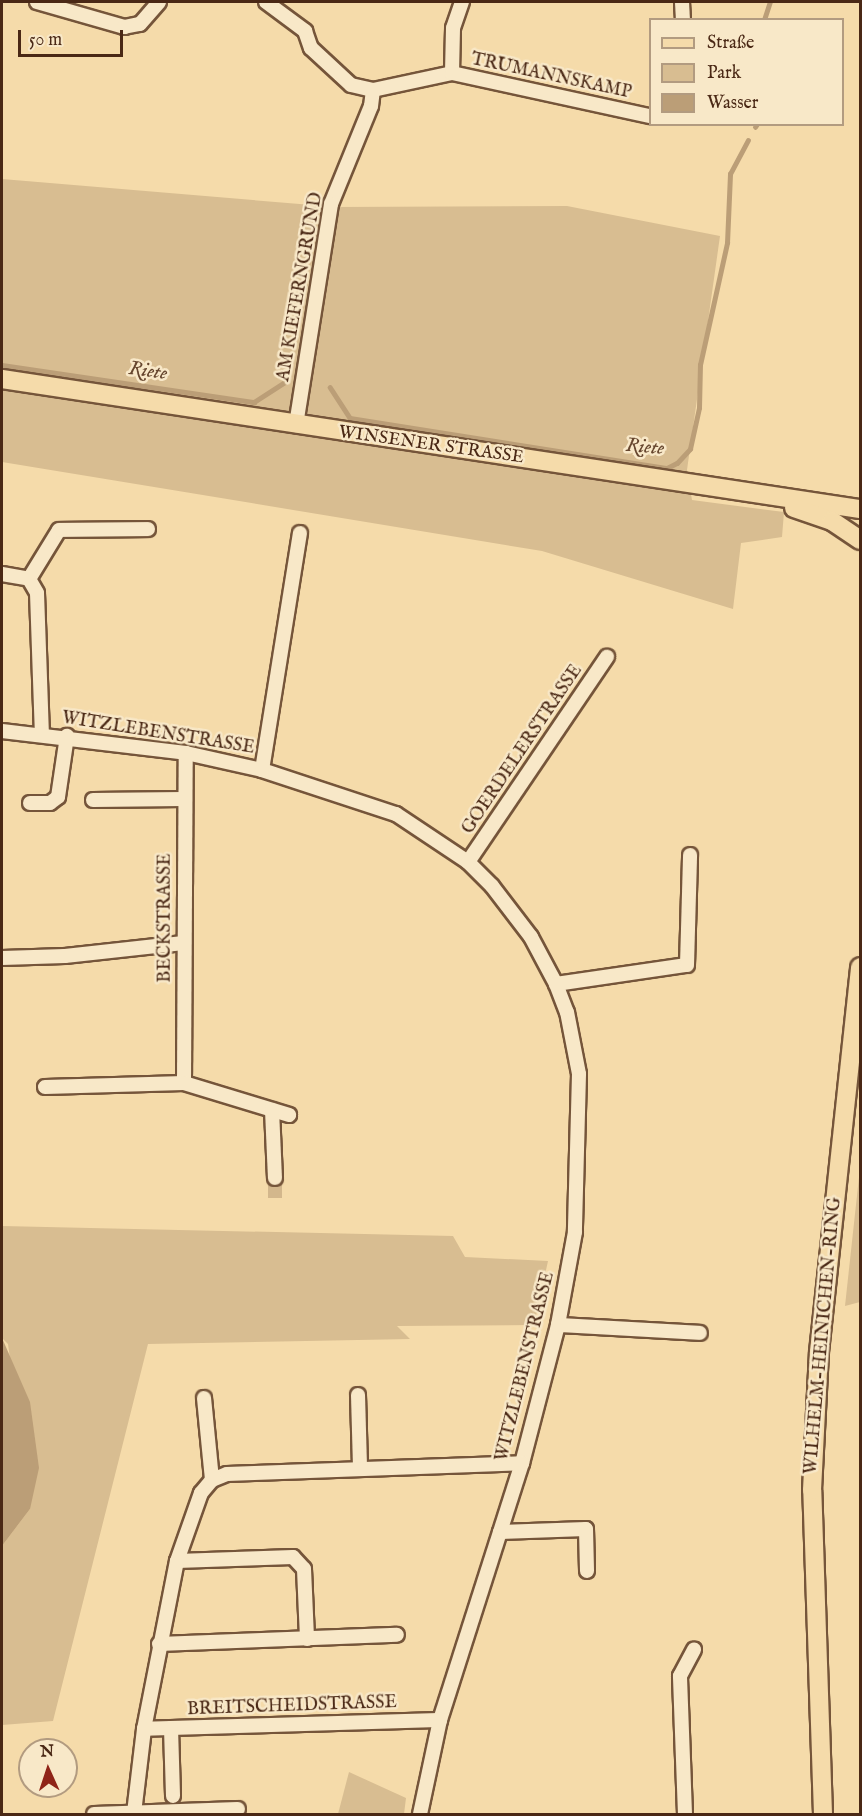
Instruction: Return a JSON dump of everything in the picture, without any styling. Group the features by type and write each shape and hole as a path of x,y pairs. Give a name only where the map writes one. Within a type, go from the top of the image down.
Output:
{"main road":[{"name":"WINSENER STRASSE","path":"2,379 861,509"},
{"path":"749,493 832,521 861,540"},
{"name":"WILHELM-HEINICHEN-RING","path":"823,1815 812,1490 819,1352 861,968"}],"street":[{"path":"37,2 124,27 140,24 159,2"},
{"path":"266,2 305,31 311,48 351,85 373,90"},
{"path":"452,74 453,28 462,2"},
{"path":"682,2 683,18"},
{"name":"TRUMANNSKAMP","path":"373,90 452,74 649,116"},
{"name":"AM KIEFERNGRUND","path":"296,425 331,204 371,106 373,90"},
{"path":"29,579 59,530 148,529"},
{"path":"262,770 300,533"},
{"path":"2,574 29,579 34,584 38,606 42,734"},
{"name":"GOERDELERSTRASSE","path":"468,861 607,657"},
{"name":"WITZLEBENSTRASSE","path":"2,731 67,736 186,753 262,770 396,814 468,861 514,913 556,984 567,1012 579,1074 578,1207 558,1325 522,1463 440,1720 420,1815"},
{"path":"30,803 50,803 58,797 67,736"},
{"name":"BECKSTRASSE","path":"184,1083 183,799 186,753"},
{"path":"93,800 183,799"},
{"path":"556,984 687,965 690,855"},
{"path":"2,958 65,956 183,943"},
{"path":"45,1087 184,1083 289,1115"},
{"path":"272,1110 275,1178"},
{"path":"558,1325 700,1333"},
{"path":"358,1395 360,1467"},
{"path":"204,1398 212,1480"},
{"path":"134,1813 144,1729 177,1561 201,1493 212,1480 227,1474 360,1467 522,1463"},
{"path":"500,1533 586,1529 587,1571"},
{"path":"177,1561 293,1557 304,1569 307,1639"},
{"path":"159,1644 397,1635"},
{"path":"685,1815 680,1676 694,1650"},
{"name":"BREITSCHEIDSTRASSE","path":"144,1729 440,1720"},
{"path":"171,1728 173,1796"},
{"path":"94,1815 238,1809"}],"green space":[{"path":"2,179 336,207 567,206 720,236 687,470 692,500 784,512 782,537 741,543 733,609 542,551 2,462"},
{"path":"860,1168 860,1302 845,1306"},
{"path":"2,1226 453,1236 465,1257 548,1261 534,1325 397,1326 410,1339 148,1344 53,1721 2,1725 2,1546 30,1509 8,1344 2,1338"},
{"path":"349,1772 406,1798 404,1814 338,1814"}],"water":[{"path":"2,1338 30,1402 39,1468 30,1509 2,1546"}],"waterway":[{"name":"Riete","path":"765,18 770,2"},
{"name":"Riete","path":"330,387 350,418 667,468 677,463 690,449 699,408 700,365 727,243 730,174 748,140"},
{"name":"Riete","path":"2,365 254,402 285,382"}],"tunnel":[{"path":"275,1178 275,1198"}]}
